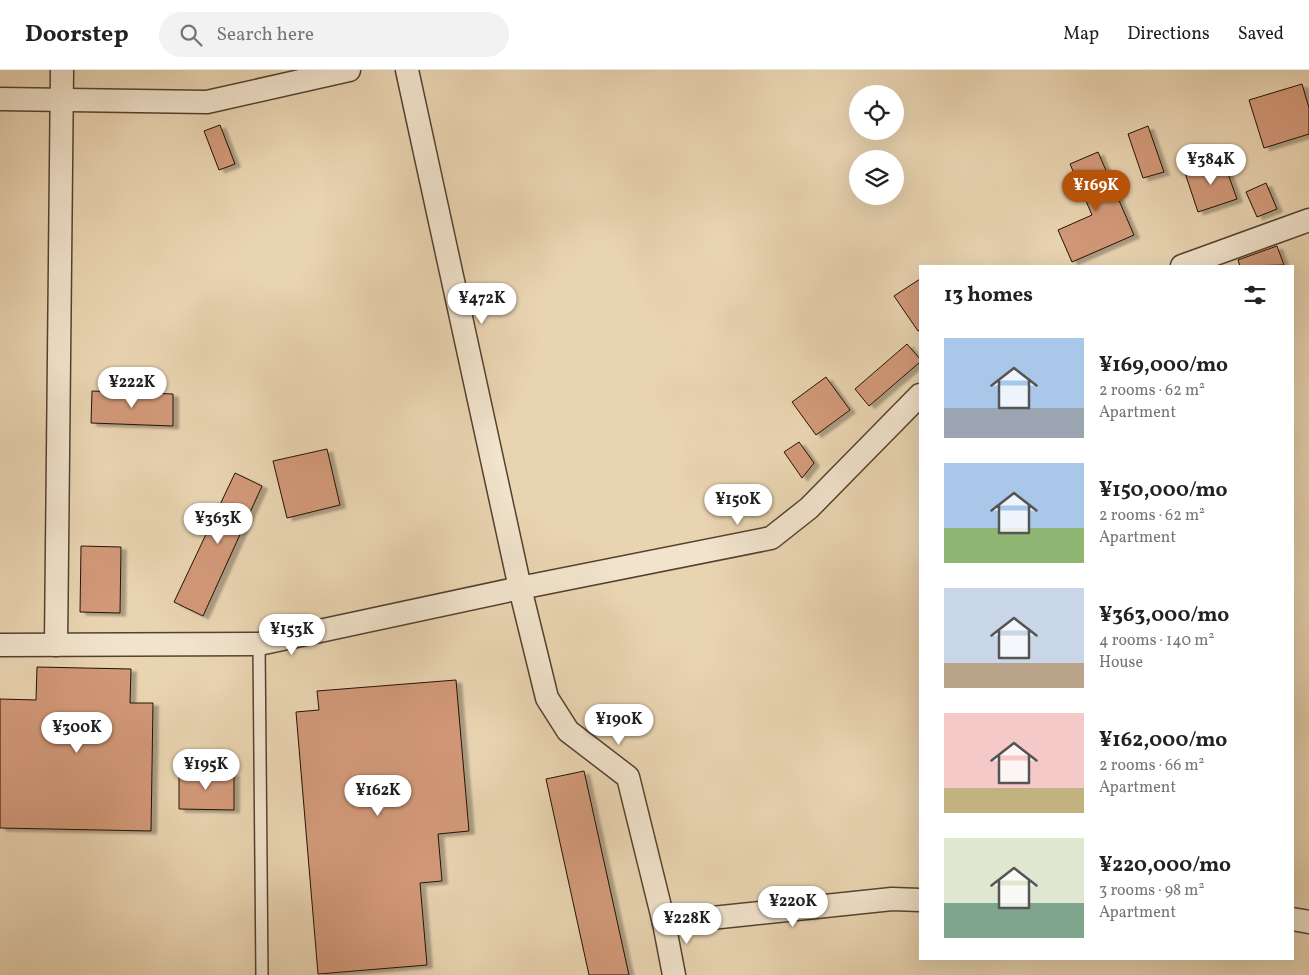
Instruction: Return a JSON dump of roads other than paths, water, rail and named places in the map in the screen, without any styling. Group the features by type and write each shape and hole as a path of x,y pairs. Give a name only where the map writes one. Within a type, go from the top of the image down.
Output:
{"street":[{"path":"56,645 62,70"},
{"path":"0,99 207,102 349,70"},
{"path":"407,70 520,588 547,698 568,731 628,777 664,922 674,975"},
{"path":"1185,265 1309,220"},
{"path":"0,645 259,644 520,588 772,538 809,508 919,395"},
{"path":"664,922 892,900 919,900"},
{"path":"1294,919 1309,922"}],"lane":[{"path":"259,644 262,975"}]}
